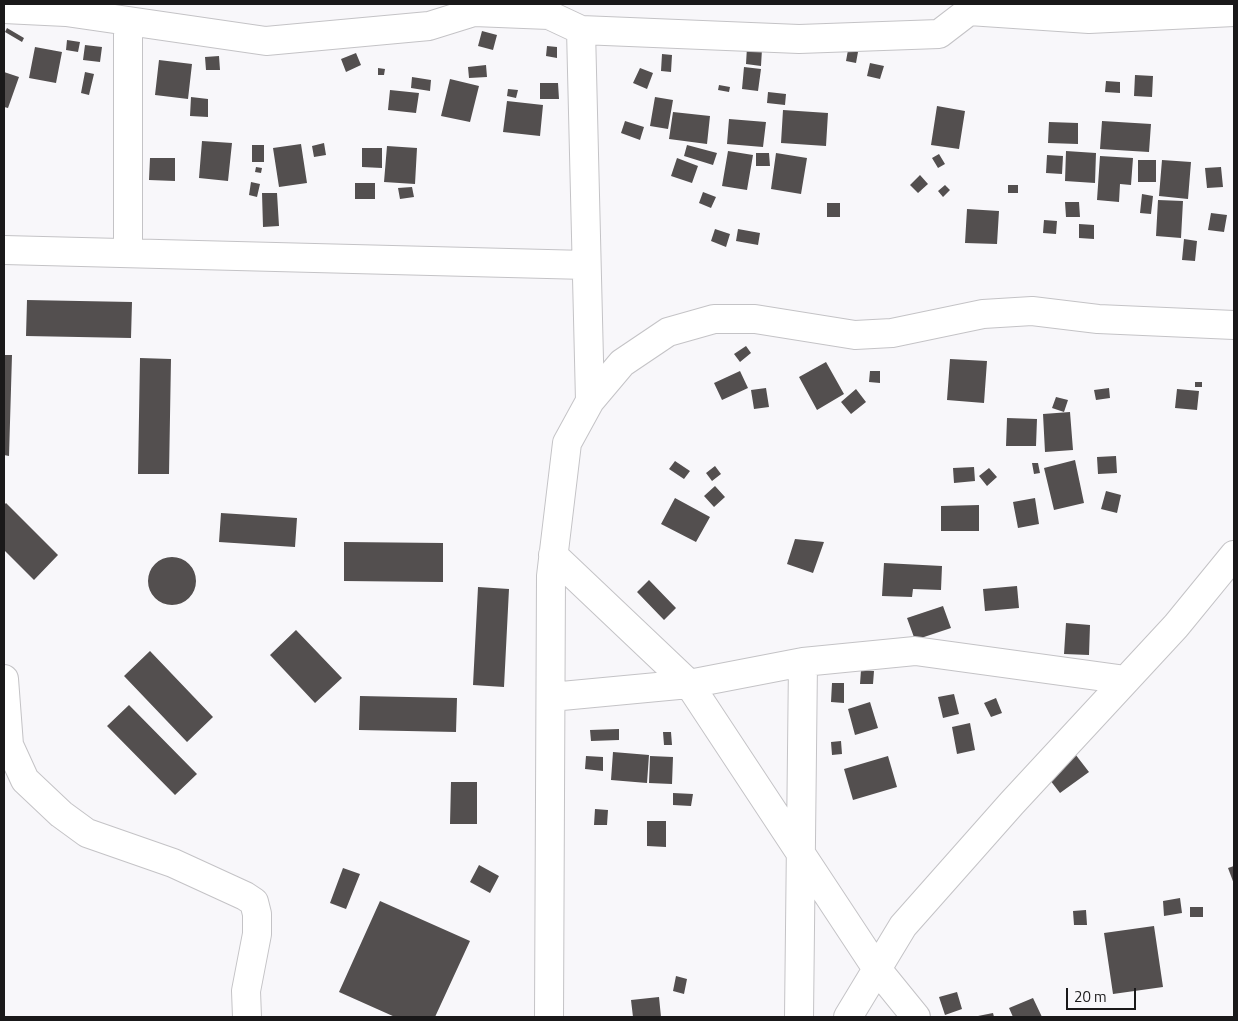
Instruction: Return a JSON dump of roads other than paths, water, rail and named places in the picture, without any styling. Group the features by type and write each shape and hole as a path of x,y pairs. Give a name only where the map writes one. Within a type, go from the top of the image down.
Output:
{"street":[{"path":"4,9 66,12 266,41 429,26 474,12 547,9 581,30 799,39 939,34 967,7 1089,19 1234,12"},
{"path":"128,22 128,253"},
{"path":"581,30 590,401"},
{"path":"4,250 586,264"},
{"path":"549,1017 551,576 567,443 590,401 622,363 668,332 714,318 755,319 854,335 892,333 983,314 1032,311 1098,318 1234,325"},
{"path":"554,555 689,684 800,855 877,969 916,1017"},
{"path":"848,1017 903,926 1012,803 1176,626 1234,555"},
{"path":"551,697 689,684 803,662 915,651 1126,680"},
{"path":"799,1017 803,662"},
{"path":"4,680 9,746 25,780 61,814 87,833 173,863 245,896 254,902 257,914 257,934 242,1013"}]}
